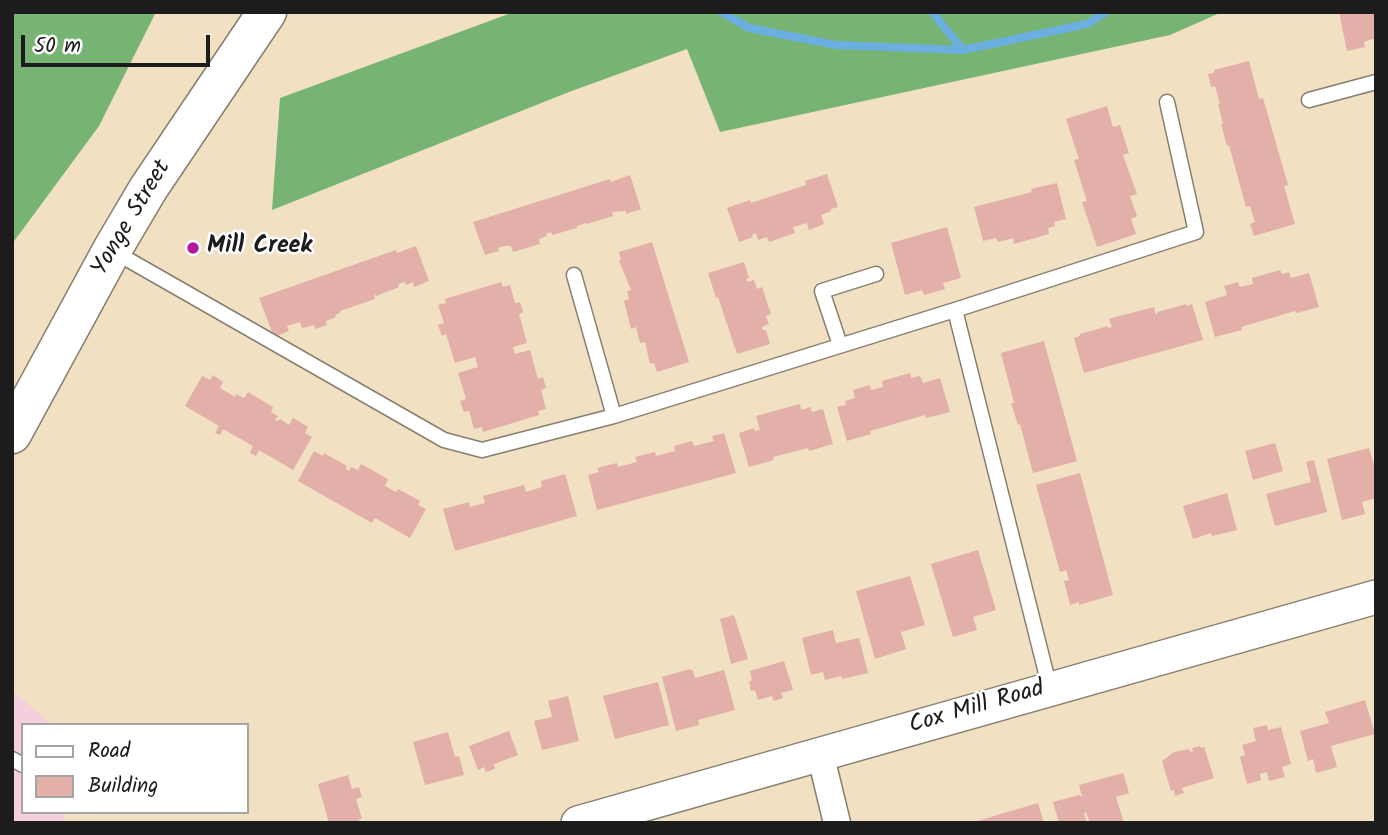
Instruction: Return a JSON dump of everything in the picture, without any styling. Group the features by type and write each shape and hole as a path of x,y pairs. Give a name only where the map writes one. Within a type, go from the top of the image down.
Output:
{"main road":[{"name":"Yonge Street","path":"12,434 148,189 267,12"}],"street":[{"name":"Cox Mill Road","path":"578,823 1376,597"},
{"path":"820,753 837,823"}],"lane":[{"path":"1309,100 1376,82"},
{"path":"112,250 444,440 482,450 614,416 1196,232 1167,102"},
{"path":"841,345 822,291 876,274"},
{"path":"574,275 614,416"},
{"path":"955,310 1050,689"}],"shaded area":[{"path":"12,690 50,723 21,723 21,814 65,814 64,823 12,823"}],"green space":[{"path":"12,12 156,12 99,126 12,244"},
{"path":"514,12 1222,12 1170,35 720,132 687,49 569,92 272,210 280,98"}],"building":[{"path":"1339,12 1376,12 1376,38 1364,42 1365,47 1347,51"},
{"path":"1249,61 1259,99 1263,98 1288,185 1284,186 1295,224 1254,236 1250,224 1255,222 1250,206 1246,207 1221,124 1220,104 1215,86 1211,87 1208,74"},
{"path":"1107,106 1113,127 1120,125 1129,153 1123,155 1137,194 1130,196 1137,216 1131,219 1136,234 1097,247 1082,202 1087,201 1074,160 1079,159 1066,119"},
{"path":"827,174 838,207 821,215 824,224 809,230 807,223 793,227 795,233 769,242 767,237 758,240 756,233 753,237 739,242 727,208 806,185 805,181"},
{"path":"630,175 641,209 626,214 626,211 612,212 613,216 587,224 585,221 586,223 577,228 552,235 551,232 546,234 547,236 539,239 540,244 513,252 511,246 504,246 498,248 499,251 485,255 473,222"},
{"path":"1057,183 1066,219 1054,222 1055,226 1048,228 1049,234 1014,244 1013,238 998,242 996,238 983,241 974,207"},
{"path":"947,227 961,278 943,283 945,289 924,295 922,290 905,295 891,243"},
{"path":"652,242 689,362 657,372 654,363 650,364 645,342 640,343 636,327 631,329 624,301 629,299 627,291 631,290 619,261 619,252"},
{"path":"416,246 429,281 414,287 413,282 398,284 399,287 376,296 374,294 375,299 340,311 336,317 326,321 327,325 316,329 314,325 302,328 300,322 287,326 289,331 274,337 259,298 396,250 397,253"},
{"path":"744,262 749,278 746,279 748,282 754,280 757,289 762,287 771,314 766,316 769,324 762,327 766,330 770,344 737,354 708,273"},
{"path":"1280,270 1282,274 1289,272 1291,278 1309,273 1319,307 1297,313 1295,311 1215,337 1205,302 1227,295 1224,286 1238,282 1240,287 1253,284 1252,278"},
{"path":"501,282 503,287 510,285 515,303 520,302 523,312 519,314 527,343 513,347 515,354 530,350 538,379 543,377 546,388 541,390 546,409 538,411 539,415 483,432 482,427 474,429 469,411 464,412 460,401 466,399 458,373 478,367 475,357 455,363 446,334 442,336 438,325 444,323 438,305 446,303 445,299"},
{"path":"1192,304 1203,340 1084,373 1074,338 1080,334 1112,327 1109,319 1154,307 1156,315 1158,312"},
{"path":"1044,341 1077,461 1033,473 1020,424 1018,425 1011,403 1014,403 1001,353"},
{"path":"910,373 911,378 920,376 923,383 940,378 950,412 926,418 925,415 870,431 871,434 847,441 837,407 846,405 845,401 855,398 853,390 870,385 871,390 883,387 882,381"},
{"path":"213,375 223,382 220,388 235,397 236,394 244,398 248,392 273,407 271,412 278,416 275,420 280,419 289,425 293,418 308,427 305,433 312,437 293,470 259,450 256,456 250,453 253,446 223,429 220,435 215,433 219,426 185,406 202,376 210,380"},
{"path":"800,404 801,410 810,407 812,412 823,409 833,444 773,457 774,460 749,467 739,433 754,428 755,431 760,430 756,416"},
{"path":"724,433 736,473 597,510 588,475 599,472 597,468 617,463 618,467 637,462 635,457 655,452 656,456 675,451 674,446 692,441 694,446 714,441 712,436"},
{"path":"1275,443 1283,471 1253,480 1245,451"},
{"path":"1369,448 1376,471 1376,498 1362,502 1365,514 1342,520 1327,459"},
{"path":"314,451 323,456 324,453 347,466 349,471 351,467 358,470 361,464 388,479 385,486 396,492 398,489 420,501 418,505 426,509 410,538 375,518 372,523 298,481"},
{"path":"1314,460 1327,512 1275,526 1266,494 1311,482 1306,462"},
{"path":"1080,473 1113,595 1070,605 1064,581 1069,580 1066,570 1060,572 1036,485"},
{"path":"565,474 577,516 455,551 443,509 469,502 470,507 485,503 483,496 524,485 526,492 542,487 541,481"},
{"path":"1227,493 1237,530 1212,536 1211,533 1193,539 1183,506"},
{"path":"978,550 996,610 973,617 977,630 953,637 931,564"},
{"path":"910,576 925,625 901,632 906,649 875,659 856,591"},
{"path":"734,615 748,659 731,664 720,619"},
{"path":"833,630 836,643 859,638 868,673 825,680 823,672 811,675 802,638"},
{"path":"784,661 793,690 781,693 783,698 774,701 772,696 758,700 755,690 751,691 750,671"},
{"path":"690,669 695,678 724,670 735,710 698,720 699,725 676,731 662,677"},
{"path":"658,682 669,725 615,739 603,696"},
{"path":"568,696 579,741 542,750 534,721 552,717 548,701"},
{"path":"1365,700 1375,734 1331,746 1337,767 1316,773 1313,759 1308,761 1300,731 1329,723 1325,712"},
{"path":"1267,725 1268,730 1281,727 1291,764 1282,767 1285,777 1269,781 1267,772 1260,774 1261,780 1247,784 1240,757 1245,755 1242,745 1256,741 1253,728"},
{"path":"509,731 518,755 494,764 495,769 486,772 484,767 478,770 469,746"},
{"path":"448,732 455,757 459,756 464,775 425,785 413,742"},
{"path":"1204,747 1214,778 1182,788 1184,793 1175,796 1162,761 1174,752 1189,749 1190,752 1193,751 1192,748"},
{"path":"1123,773 1129,793 1116,797 1124,823 1090,823 1086,812 1087,823 1059,823 1053,802 1079,795 1082,797 1079,785"},
{"path":"348,775 352,789 359,787 362,797 356,799 362,819 359,819 360,823 329,823 318,784"},
{"path":"1038,803 1044,823 974,823 974,822"}],"waterway":[{"path":"721,12 749,28 836,45 963,50 1087,24 1106,12"},
{"path":"932,12 963,50"}],"place":[{"name":"Mill Creek","path":"193,248"}]}
